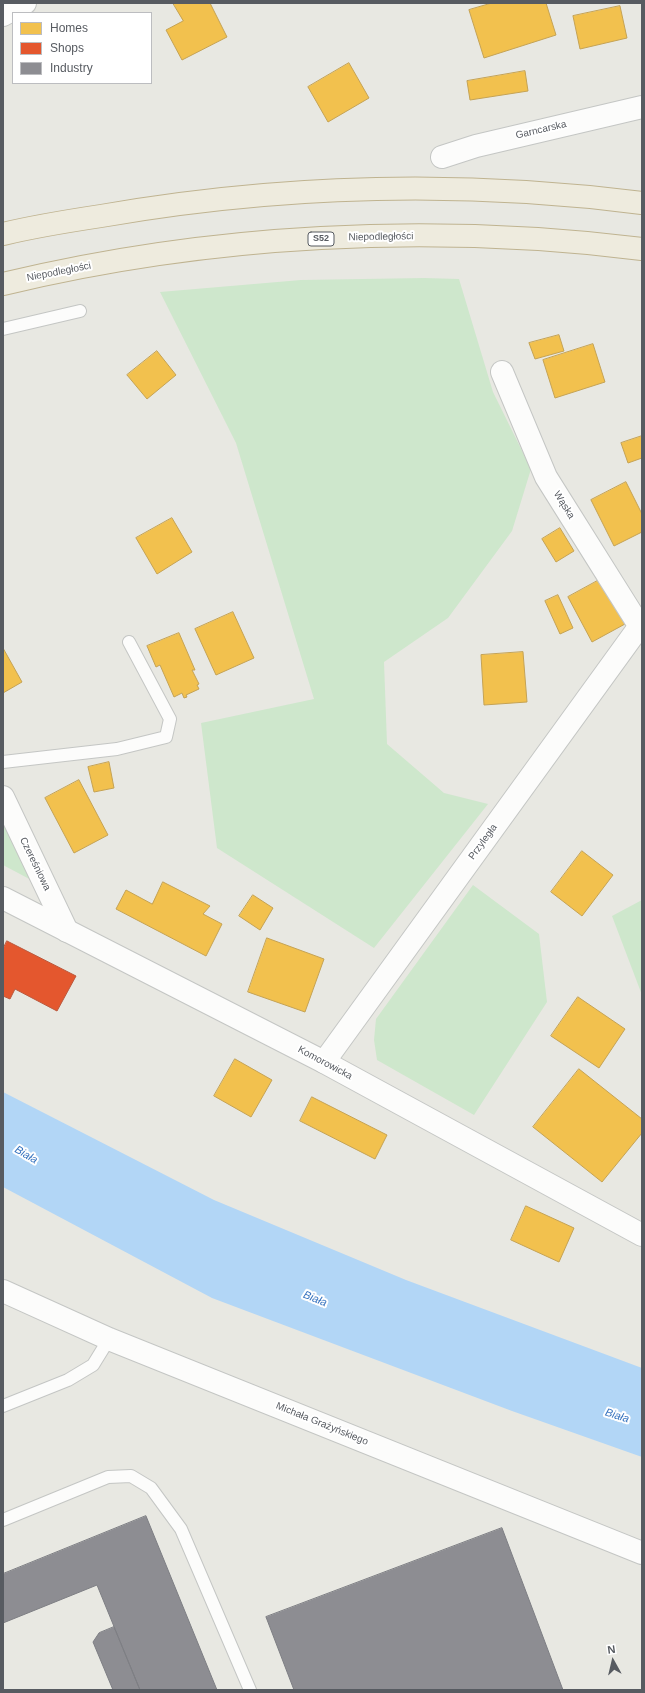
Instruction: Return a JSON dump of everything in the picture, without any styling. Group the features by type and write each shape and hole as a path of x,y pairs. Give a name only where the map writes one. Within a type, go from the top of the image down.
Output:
{"highway":[{"path":"3,234 28,228 141,209 253,195 365,189 481,190 600,198 642,203"},
{"name":"Niepodległości","path":"3,284 145,256 249,244 369,236 477,236 592,243 642,249"}],"street":[{"path":"3,15 25,3"},
{"name":"Garncarska","path":"442,157 476,146 642,107"},
{"name":"Wąska","path":"502,372 546,477 641,626"},
{"name":"Przyległa","path":"324,1062 641,626"},
{"name":"Czereśniowa","path":"3,798 67,931"},
{"name":"Komorowicka","path":"3,898 324,1062 642,1235"},
{"name":"Michała Grażyńskiego","path":"3,1291 109,1339 642,1553"}],"lane":[{"path":"3,328 80,311"},
{"path":"3,762 117,750 166,737 170,719 129,642"},
{"path":"3,1406 68,1380 93,1365 109,1339"},
{"path":"3,1397 19,1400"},
{"path":"3,1520 108,1477 131,1476 151,1488 181,1529 250,1690"}],"green space":[{"path":"424,278 459,279 493,392 531,469 512,531 448,618 384,662 387,744 444,793 488,804 374,948 217,848 201,723 314,699 236,443 160,292 301,280"},
{"path":"3,821 35,882 3,865"},
{"path":"473,885 539,934 547,1002 474,1115 377,1060 374,1040 376,1019"},
{"path":"642,900 642,995 612,916"}],"water":[{"name":"Biała","path":"3,1092 214,1200 406,1280 642,1368 642,1457 512,1411 212,1298 3,1187"}],"building: Homes":[{"path":"173,3 210,3 227,37 182,60 166,30 183,21"},
{"path":"492,3 546,3 556,35 484,58 469,10"},
{"path":"620,6 627,38 580,49 573,16"},
{"path":"349,63 369,98 328,122 308,87"},
{"path":"525,71 528,91 470,100 467,81"},
{"path":"559,335 564,351 535,359 529,343"},
{"path":"593,344 605,382 555,398 543,360"},
{"path":"157,351 176,375 147,399 127,375"},
{"path":"642,436 642,458 628,463 621,443"},
{"path":"626,482 642,514 642,532 614,546 591,500"},
{"path":"172,518 192,552 157,574 136,538"},
{"path":"560,528 574,551 556,562 542,539"},
{"path":"601,579 625,624 592,642 568,597"},
{"path":"558,595 573,628 560,634 545,601"},
{"path":"233,612 254,658 216,675 195,629"},
{"path":"179,633 195,670 192,670 199,684 197,685 199,689 186,695 187,697 184,698 182,693 174,697 160,665 156,667 147,646"},
{"path":"3,648 22,682 3,693"},
{"path":"523,652 527,702 484,705 481,655"},
{"path":"109,762 114,788 94,792 88,767"},
{"path":"79,780 108,835 74,853 45,798"},
{"path":"582,851 613,875 582,916 551,892"},
{"path":"163,882 210,906 203,914 222,924 206,956 116,909 126,890 152,904"},
{"path":"253,895 273,908 260,930 239,916"},
{"path":"267,938 324,959 305,1012 248,992"},
{"path":"578,997 625,1029 599,1068 551,1036"},
{"path":"235,1059 272,1080 251,1117 214,1096"},
{"path":"579,1069 642,1119 642,1133 602,1182 533,1127"},
{"path":"312,1097 387,1135 375,1159 300,1121"},
{"path":"526,1206 574,1228 559,1262 511,1240"}],"building: Shops":[{"path":"7,941 76,976 57,1011 15,989 10,999 3,996 3,949"}],"building: Industry":[{"path":"146,1516 217,1690 140,1690 97,1585 3,1623 3,1574"},
{"path":"502,1528 563,1690 294,1690 266,1617"},
{"path":"114,1627 140,1690 113,1690 93,1642 99,1633"}]}
